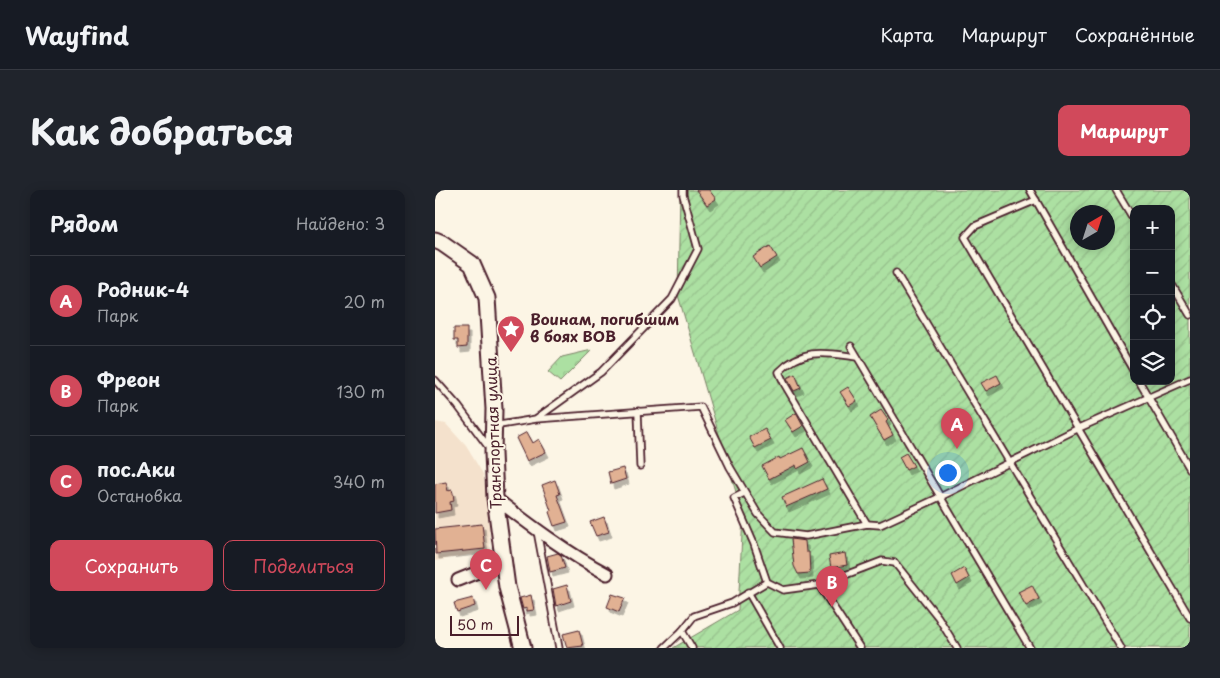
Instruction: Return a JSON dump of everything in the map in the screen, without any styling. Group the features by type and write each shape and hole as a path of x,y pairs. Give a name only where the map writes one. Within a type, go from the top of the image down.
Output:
{"street":[{"name":"Транспортная улица","path":"435,240 442,242 473,264 487,298 495,426 493,453 495,498 507,587 523,648"},
{"path":"495,498 537,529 607,574"},
{"path":"458,580 503,562"}],"lane":[{"path":"535,419 601,372 672,299 698,249 683,190"},
{"path":"1030,190 1130,365"},
{"path":"1116,190 1130,213"},
{"path":"1036,200 975,226 965,237 1190,618"},
{"path":"897,273 1121,648"},
{"path":"1175,290 1190,315"},
{"path":"851,346 1030,648"},
{"path":"857,357 816,352 787,364 779,372 867,524"},
{"path":"495,426 535,419 701,407 744,493 758,514 775,532 806,536 867,524 880,525 1147,396 1190,379"},
{"path":"435,380 458,406 493,453"},
{"path":"1141,385 1190,469"},
{"path":"638,411 640,466"},
{"path":"744,493 735,498 767,582 783,590 819,585 882,561 895,563 938,617 957,648"},
{"path":"537,529 559,648"},
{"path":"664,648 682,631 694,616 732,603 767,582"},
{"path":"819,585 860,648"},
{"path":"748,592 780,648"},
{"path":"682,631 693,648"}],"shaded area":[{"path":"435,422 446,424 466,446 483,474 488,504 490,551 435,561"}],"green space":[{"path":"680,190 1190,190 1190,648 673,648 738,610 743,516 678,295"},
{"path":"592,350 560,382 548,372 562,357"}],"building":[{"path":"696,190 709,190 716,199 707,205"},
{"path":"770,246 777,257 760,268 753,257"},
{"path":"454,328 467,328 467,347 458,348 458,340 454,340"},
{"path":"795,374 801,388 794,391 787,378"},
{"path":"997,375 1001,383 986,391 981,383"},
{"path":"848,387 857,401 849,406 840,392"},
{"path":"881,410 888,420 886,422 893,435 884,440 870,417"},
{"path":"796,413 803,426 793,432 785,420"},
{"path":"765,429 771,440 755,448 749,437"},
{"path":"527,432 533,443 539,439 546,452 527,461 516,438"},
{"path":"803,448 810,462 797,469 796,465 769,479 762,466"},
{"path":"906,453 914,466 906,470 899,457"},
{"path":"623,468 626,479 611,484 608,472"},
{"path":"822,479 827,489 786,507 782,497"},
{"path":"555,480 560,494 557,495 567,522 554,526 542,485"},
{"path":"446,482 448,491 452,490 453,493 454,501 450,502 451,510 435,513 435,484"},
{"path":"604,517 609,532 596,536 590,522"},
{"path":"482,524 485,549 436,554 435,529"},
{"path":"791,539 805,541 806,552 809,552 810,573 798,574 794,566"},
{"path":"558,553 561,555 565,568 550,572 547,556"},
{"path":"845,553 847,565 831,568 829,556"},
{"path":"964,568 969,578 957,585 952,575"},
{"path":"567,585 571,601 556,606 553,589"},
{"path":"1032,585 1039,599 1026,606 1018,592"},
{"path":"612,594 625,598 619,612 607,607"},
{"path":"531,595 534,610 527,611 527,608 523,609 520,598"},
{"path":"473,598 475,606 457,612 454,603"},
{"path":"579,630 583,646 567,648 563,634"}],"place":[{"name":"Воинам, погибшим в боях ВОВ","path":"511,353"},
{"name":"Родник-4","path":"957,449"},
{"name":"пос.Аки","path":"486,590"},
{"name":"Фреон","path":"832,607"}]}
